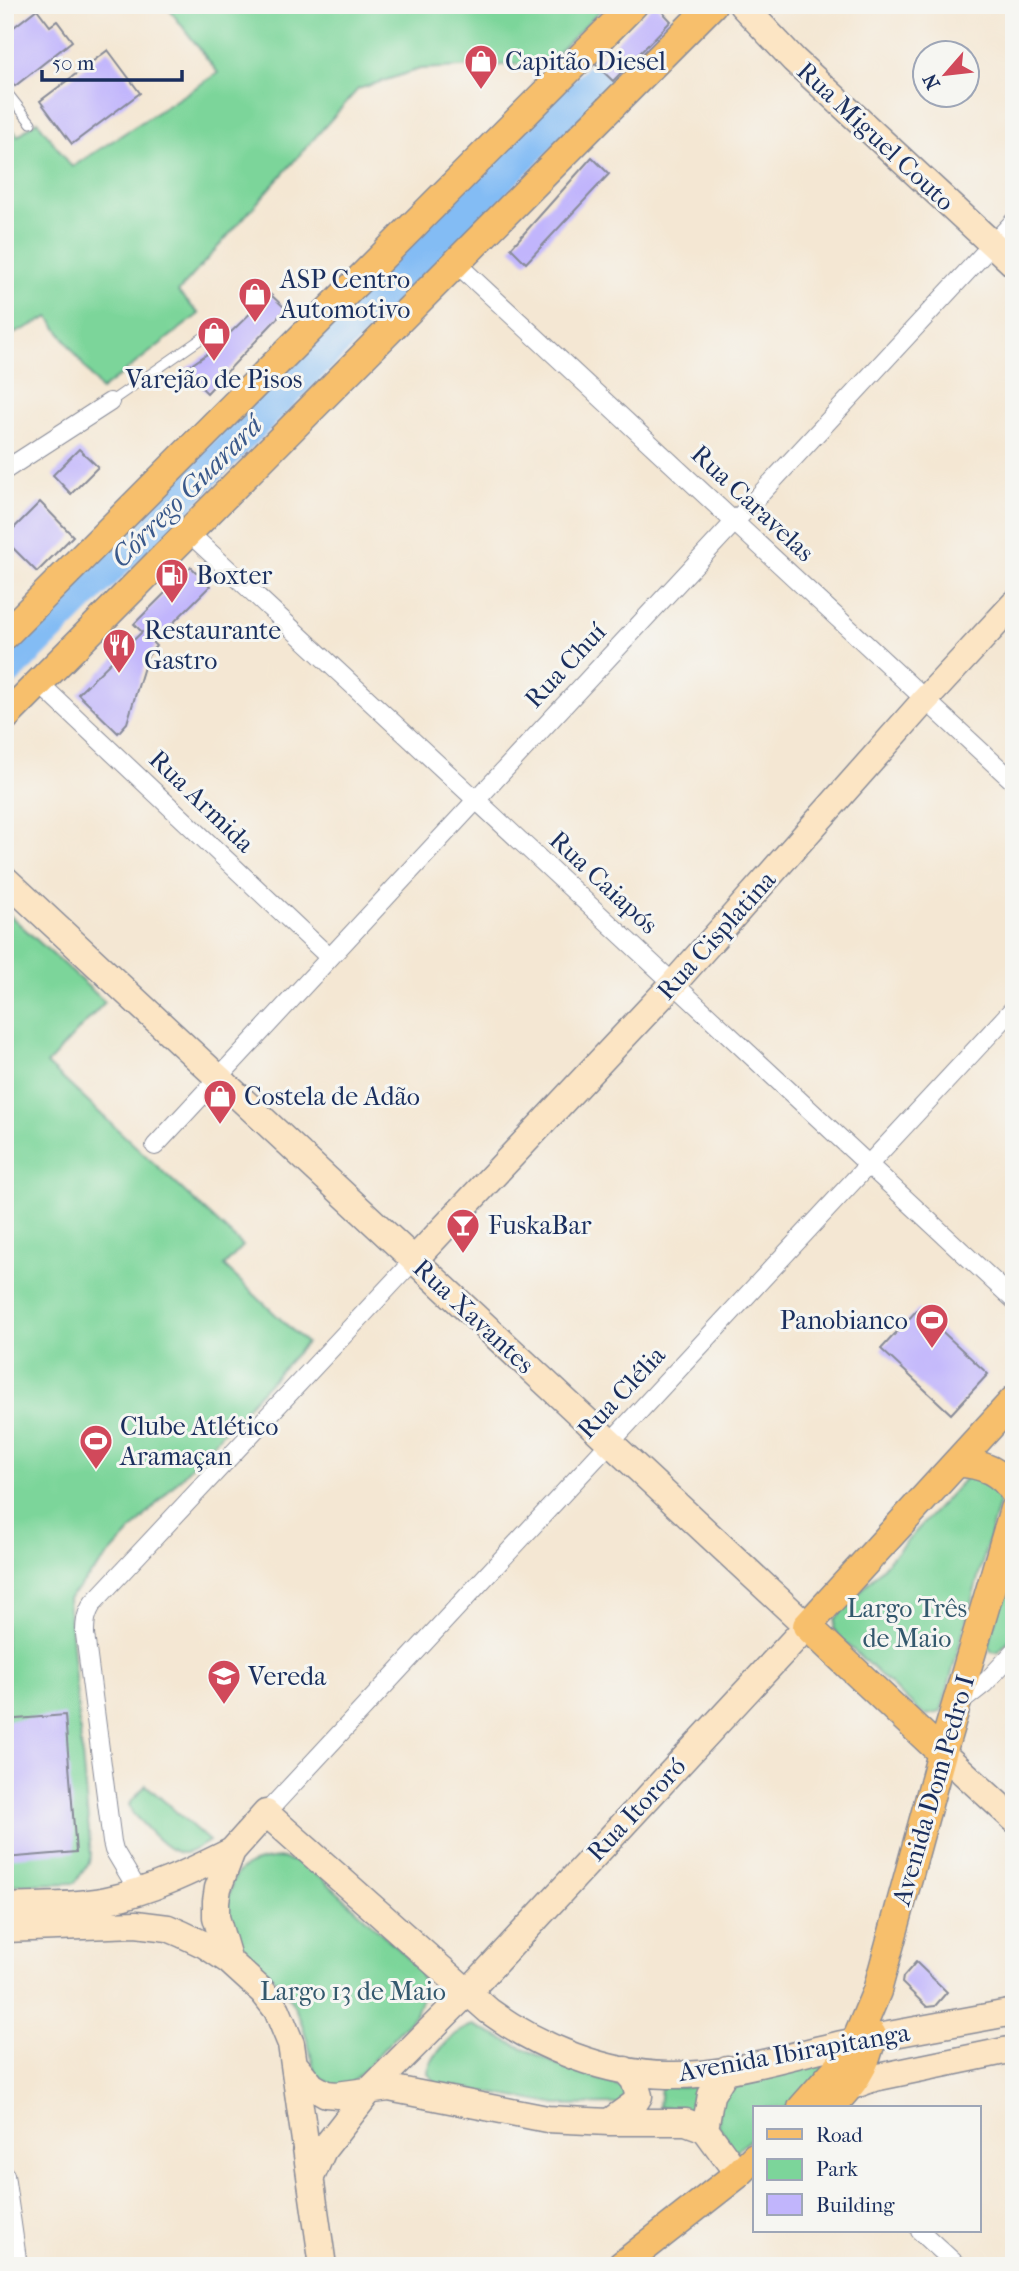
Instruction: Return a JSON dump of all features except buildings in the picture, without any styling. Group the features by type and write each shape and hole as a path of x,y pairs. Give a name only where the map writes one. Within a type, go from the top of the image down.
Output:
{"main road":[{"path":"5,635 633,5"},
{"path":"5,717 712,5"},
{"path":"807,1626 1014,1400"},
{"path":"957,1463 986,1467 999,1475 1014,1492"},
{"name":"Avenida Dom Pedro I","path":"832,2106 852,2086 867,2057 864,2040 877,1991 942,1753 1014,1509"},
{"name":"Rua Xavantes","path":"807,1626 942,1753"},
{"name":"Avenida Dom Pedro I","path":"805,2106 864,2040"},
{"path":"621,2266 749,2165"}],"street":[{"name":"Rua Miguel Couto","path":"742,5 794,60 1014,264"},
{"name":"Rua Chuí","path":"155,1146 1014,221"},
{"name":"Rua Caravelas","path":"456,263 1014,782"},
{"path":"5,470 110,402"},
{"name":"Rua Caiapós","path":"188,533 1014,1300"},
{"name":"Rua Cisplatina","path":"414,1260 674,983 925,700 1014,604"},
{"name":"Rua Armida","path":"39,682 329,957"},
{"name":"Rua Xavantes","path":"5,879 807,1626"},
{"name":"Rua Clélia","path":"266,1813 1014,1007"},
{"path":"139,1892 112,1842 84,1619 102,1593 414,1260"},
{"name":"Rua Itororó","path":"467,1993 807,1626"},
{"path":"956,1706 984,1684 1014,1651"},
{"path":"942,1753 1014,1819"},
{"path":"5,1907 89,1903 139,1892 232,1851 266,1813 467,1993 370,2090 323,2150 311,2177"},
{"path":"229,1961 216,1917 216,1901 232,1851"},
{"path":"5,1929 151,1925 183,1934 205,1945 229,1961 263,1993 277,2010 286,2028 294,2064 323,2266"},
{"name":"Avenida Ibirapitanga","path":"467,1993 496,2017 520,2031 574,2055 625,2070 668,2075 727,2069 1014,2012"},
{"name":"Avenida Ibirapitanga","path":"852,2086 874,2078 1014,2049"},
{"name":"Avenida Ibirapitanga","path":"294,2064 312,2086 326,2094 389,2088 523,2116 609,2122 687,2122 705,2129"},
{"path":"727,2069 711,2095 705,2129 749,2165"},
{"path":"609,2122 634,2104 639,2096 634,2080 625,2070"},
{"path":"5,2175 9,2233 18,2266"},
{"path":"921,2232 958,2266"}],"lane":[{"path":"5,90 31,123"},
{"path":"110,402 208,334"}],"green space":[{"path":"166,5 606,5 547,63 420,69 358,89 178,292 199,314 101,390 49,317 5,338 5,119 18,136 37,121 72,167 218,73"},
{"name":"Clube Atlético Aramaçan","path":"5,911 105,1002 47,1064 243,1246 224,1266 306,1343 68,1599 91,1855 75,1883 5,1885"},
{"name":"Largo Três de Maio","path":"967,1476 993,1483 999,1502 941,1712 927,1715 920,1712 837,1635 834,1629 835,1619"},
{"name":"Largo Três de Maio","path":"1014,1557 1014,1635 998,1652 991,1651 988,1646"},
{"path":"146,1785 209,1841 184,1853 171,1849 156,1838 132,1813 129,1804"},
{"name":"Largo 13 de Maio","path":"282,1858 309,1866 414,1963 423,1981 423,1994 416,2014 353,2082 338,2089 315,2074 297,2011 273,1977 237,1941 228,1923 227,1904 238,1873 250,1864"},
{"name":"Largo 13 de Maio","path":"473,2025 565,2068 629,2089 619,2104 558,2105 436,2083 428,2073 433,2059 452,2038"},
{"path":"836,2055 789,2106 753,2106 753,2137 735,2152 718,2125 720,2093 731,2081"},
{"path":"661,2087 702,2088 696,2110 659,2107"}],"waterway":[{"name":"Córrego Guarará","path":"5,672 604,73"}],"place":[{"name":"Capitão Diesel","path":"481,91"},
{"name":"ASP Centro Automotivo","path":"255,324"},
{"name":"Varejão de Pisos","path":"214,363"},
{"name":"Boxter","path":"172,605"},
{"name":"Restaurante Gastro","path":"119,675"},
{"name":"Costela de Adão","path":"220,1126"},
{"name":"FuskaBar","path":"463,1255"},
{"name":"Panobianco","path":"932,1350"},
{"name":"Clube Atlético Aramaçan","path":"96,1471"},
{"name":"Vereda","path":"224,1706"}]}
